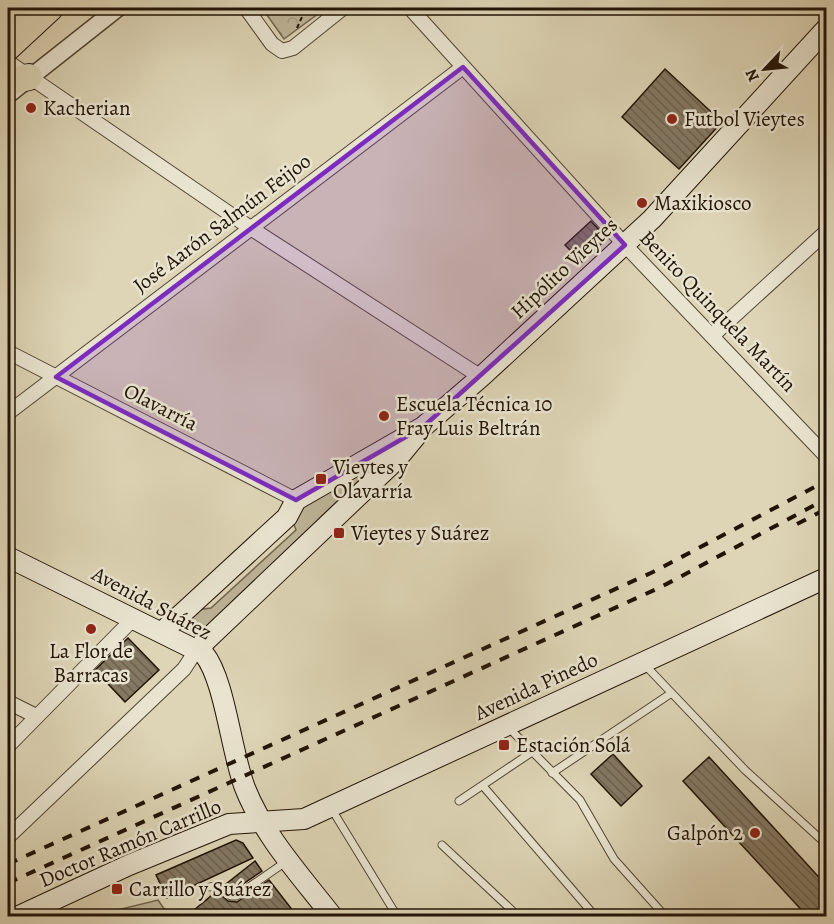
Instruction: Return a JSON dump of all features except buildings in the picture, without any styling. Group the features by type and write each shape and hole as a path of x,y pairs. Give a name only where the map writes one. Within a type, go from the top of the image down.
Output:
{"highway":[{"path":"8,14 17,8"},
{"path":"8,47 50,8"}],"main road":[{"name":"Hipólito Vieytes","path":"197,649 397,459 423,427 481,377 652,219 826,29"},
{"name":"Hipólito Vieytes","path":"162,632 287,517 296,500 423,427"},
{"name":"Avenida Suárez","path":"8,557 197,649 207,658 215,672 235,759 246,790 262,822 332,916"},
{"name":"Avenida Pinedo","path":"262,822 304,819 331,808 826,578"},
{"name":"Doctor Ramón Carrillo","path":"19,916 129,865 229,824 262,822"}],"street":[{"path":"8,95 18,80 118,8"},
{"path":"246,8 272,44 282,51 293,48 344,8"},
{"name":"Benito Quinquela Martín","path":"410,8 625,245 826,456"},
{"path":"8,62 18,80 481,377"},
{"name":"José Aarón Salmún Feijoo","path":"8,413 249,227 463,67"},
{"path":"713,335 826,232"},
{"name":"Olavarría","path":"8,352 296,500"},
{"path":"8,746 134,618"},
{"path":"8,837 184,669 197,649"},
{"path":"8,702 36,716"}],"lane":[{"path":"643,663 744,771 826,844"},
{"path":"552,773 670,694"},
{"path":"507,726 586,808 614,859 665,916"},
{"path":"459,801 532,752"},
{"path":"483,786 595,916"},
{"path":"331,808 397,916"},
{"path":"442,845 518,916"},
{"path":"210,887 218,885 231,896 236,896 289,860"}],"highlighted area":[{"path":"463,67 625,245 423,427 296,500 56,377"}],"green space":[{"path":"262,8 326,8 284,39"},
{"path":"375,465 204,629 186,621 196,610 211,608 296,530 293,522 301,505"},
{"path":"158,900 169,916 94,916 97,915"}],"railway":[{"path":"8,864 653,572 826,481"},
{"path":"8,883 661,587 826,499"},
{"path":"797,524 826,509"}],"place":[{"name":"Kacherian","path":"31,108"},
{"name":"Futbol Vieytes","path":"672,119"},
{"name":"Maxikiosco","path":"642,203"},
{"name":"Escuela Técnica 10 Fray Luis Beltrán","path":"384,416"},
{"name":"Vieytes y Olavarría","path":"321,479"},
{"name":"Vieytes y Suárez","path":"339,533"},
{"name":"La Flor de Barracas","path":"91,629"},
{"name":"Estación Solá","path":"504,745"},
{"name":"Galpón 2","path":"755,833"},
{"name":"Carrillo y Suárez","path":"117,889"}]}
